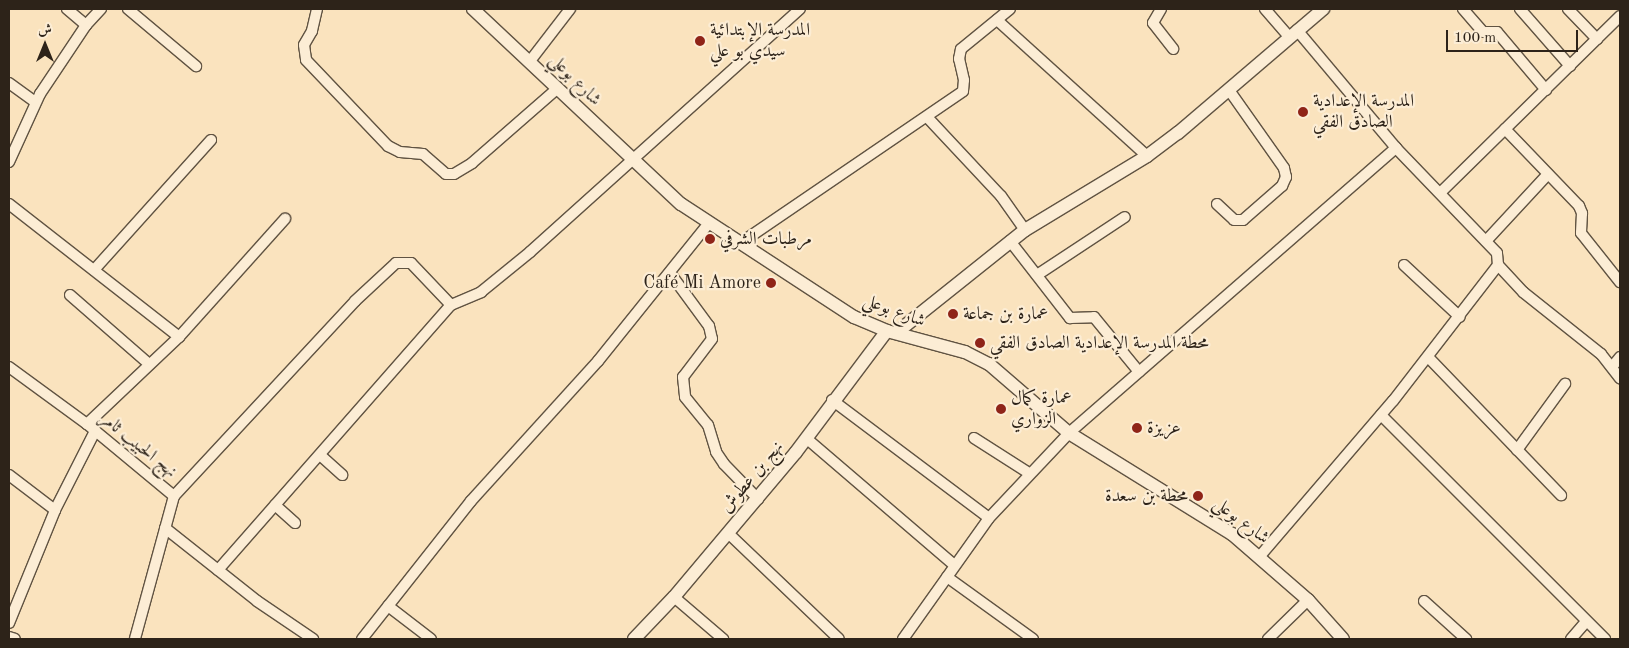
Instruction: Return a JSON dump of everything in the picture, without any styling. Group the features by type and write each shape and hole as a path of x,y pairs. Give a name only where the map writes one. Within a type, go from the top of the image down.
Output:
{"street":[{"path":"67,9 86,25"},
{"path":"9,162 35,102 86,25 101,9"},
{"path":"128,9 196,66"},
{"path":"317,9 312,31 304,45 306,60 388,146 400,152 422,154 446,174 454,174 472,163 558,88"},
{"name":"شارع بوعلي","path":"473,9 530,61 631,160 708,224 854,317 892,332 976,356 1069,433 1211,519 1260,556 1308,600 1342,639"},
{"path":"530,61 570,9"},
{"path":"218,570 452,305 481,292 800,9"},
{"path":"739,244 963,91 964,80 959,59 961,49 1010,9"},
{"path":"1162,9 1153,24 1173,49"},
{"path":"1265,9 1293,34 1396,148 1497,253 1498,264 1524,292 1601,354 1620,378"},
{"name":"نهج بن عطوش","path":"634,639 674,597 758,499 806,438 832,400 892,332 1025,230 1146,156 1229,90 1323,9"},
{"path":"1463,9 1483,32 1497,32 1546,90"},
{"path":"1520,9 1570,66"},
{"path":"1568,9 1597,39"},
{"path":"1440,193 1620,16"},
{"path":"997,20 1146,156"},
{"path":"9,83 35,102"},
{"path":"1217,204 1234,220 1243,220 1282,186 1286,177 1284,168 1229,90"},
{"path":"927,116 1001,196 1025,230"},
{"path":"1505,129 1579,206 1582,213 1581,233 1620,282"},
{"path":"94,270 211,140"},
{"path":"904,639 954,565 989,518 1029,473 1069,433 1396,148"},
{"path":"1486,241 1548,174"},
{"path":"9,204 179,337"},
{"path":"1037,275 1125,218"},
{"path":"9,623 91,427 148,363 179,337 285,219"},
{"path":"362,639 471,501 566,398 670,273 708,224"},
{"path":"1010,241 1070,318 1094,317 1139,372"},
{"path":"174,496 355,301 396,263 411,263 452,305"},
{"path":"1260,556 1382,415 1460,317 1498,264"},
{"path":"1404,265 1460,317"},
{"path":"670,273 709,326 712,339 684,377 685,397 708,425 716,452 724,464 758,499"},
{"path":"70,295 148,363"},
{"path":"1612,367 1620,357"},
{"path":"1428,358 1561,495"},
{"name":"نهج الحبيب ثامر","path":"9,367 91,427 174,496 135,639"},
{"path":"1517,450 1565,384"},
{"path":"832,400 989,518"},
{"path":"1382,415 1604,639"},
{"path":"806,438 954,565"},
{"path":"974,438 1029,473"},
{"path":"320,455 342,475"},
{"path":"9,475 55,510"},
{"path":"275,506 295,523"},
{"path":"165,528 218,570 313,639"},
{"path":"728,533 839,639"},
{"path":"947,577 1033,639"},
{"path":"674,597 723,639"},
{"path":"1268,639 1308,600"},
{"path":"1424,601 1466,639"},
{"path":"388,606 432,639"},
{"path":"1571,639 1586,622"},
{"path":"9,637 15,639"}],"place":[{"name":"المدرسة الإبتدائية سيدي بو علي","path":"700,41"},
{"name":"المدرسة الإعدادية الصادق الفقي","path":"1303,112"},
{"name":"مرطبات الشرفي","path":"710,239"},
{"name":"Café Mi Amore","path":"771,283"},
{"name":"عمارة بن جماعة","path":"953,314"},
{"name":"محطة المدرسة الإعدادية الصادق الفقي","path":"980,343"},
{"name":"عمارة كمال الزواري","path":"1001,409"},
{"name":"عزيزة","path":"1137,428"},
{"name":"محطة بن سعدة","path":"1198,496"}]}
